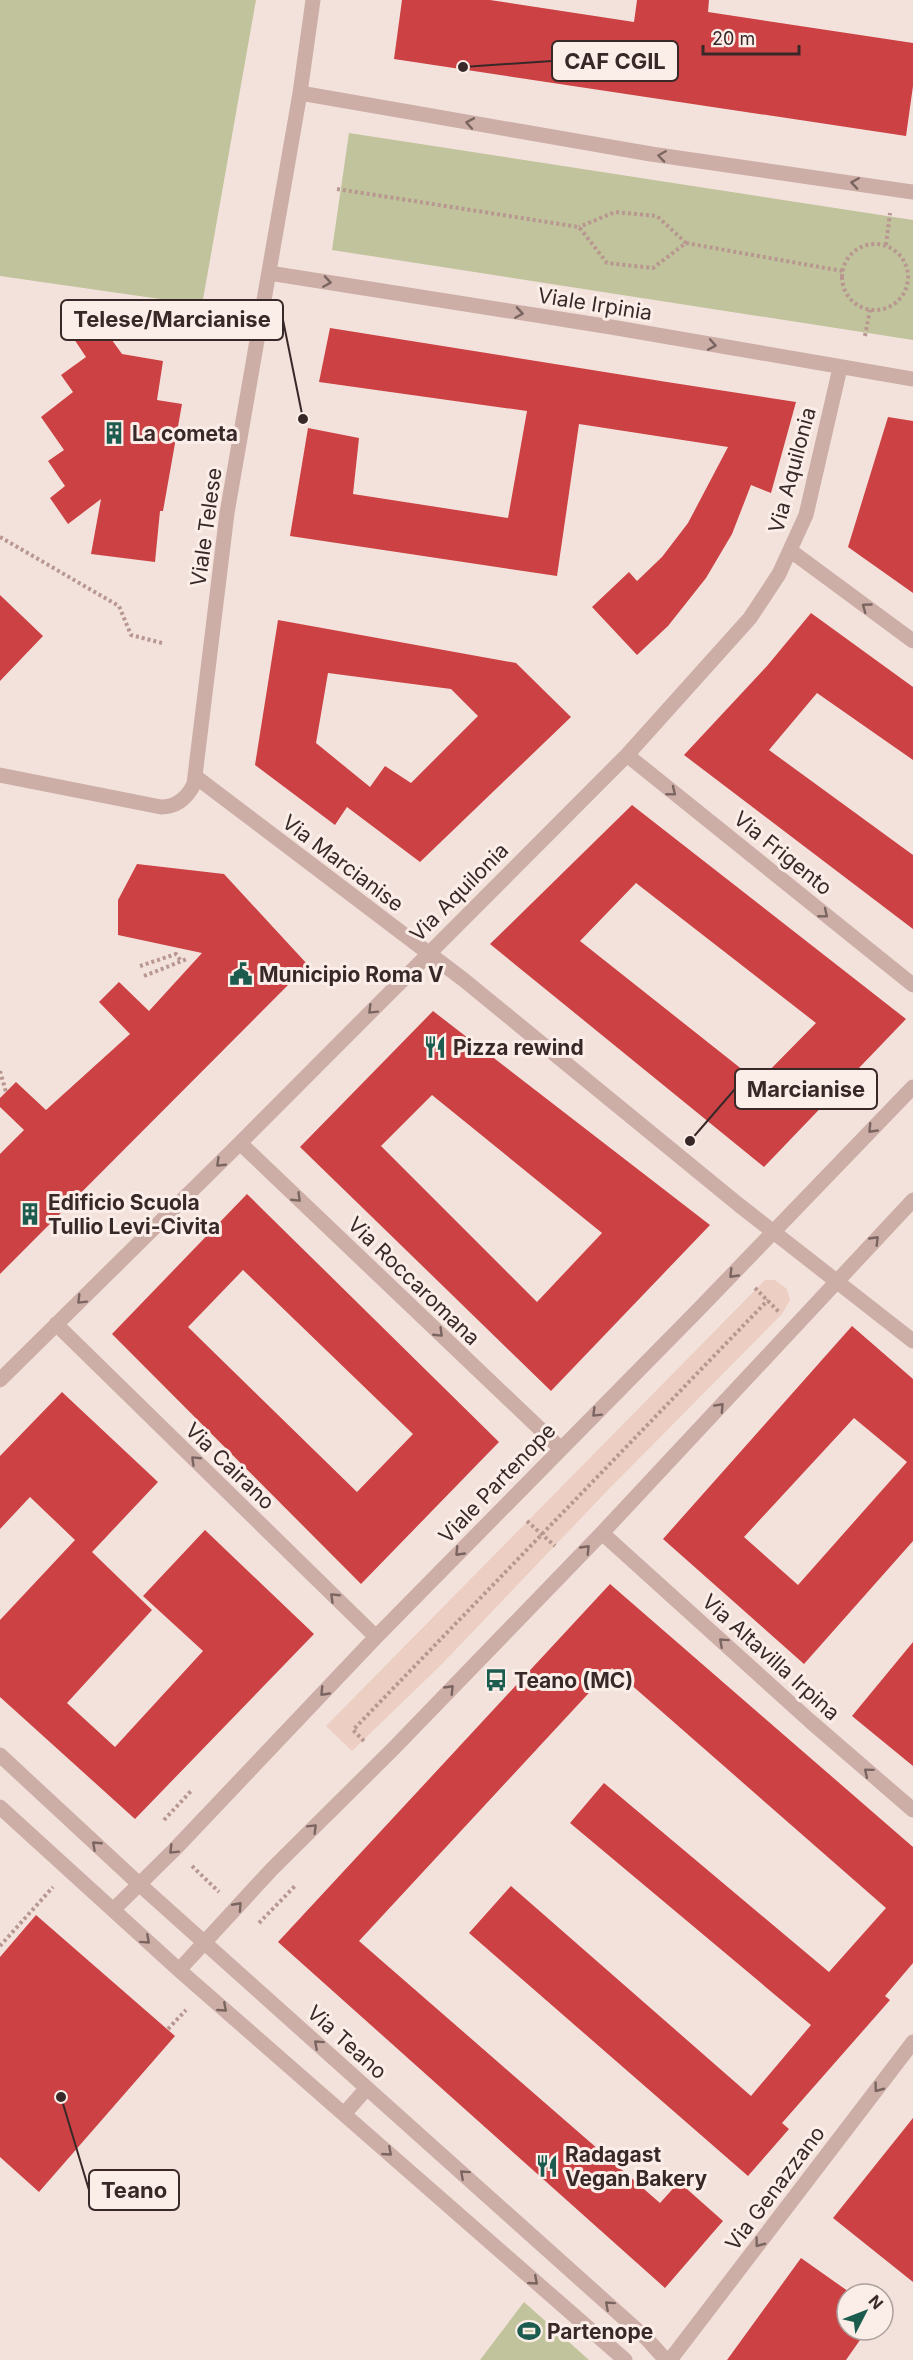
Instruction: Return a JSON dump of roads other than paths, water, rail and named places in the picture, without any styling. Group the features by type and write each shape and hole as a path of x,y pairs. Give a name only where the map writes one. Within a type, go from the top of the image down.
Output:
{"street":[{"name":"Viale Telese","path":"196,777 227,513 314,0"},
{"path":"300,93 651,154 913,192"},
{"name":"Viale Irpinia","path":"269,273 611,327 913,379"},
{"name":"Via Aquilonia","path":"0,1380 627,755 750,618 779,574 806,515 840,368"},
{"path":"791,551 913,641"},
{"name":"Via Frigento","path":"627,755 913,985"},
{"path":"0,775 161,807 175,805 188,795 196,777"},
{"name":"Via Marcianise","path":"196,777 464,980 773,1232 913,1341"},
{"name":"Viale Partenope","path":"108,1905 139,1884 175,1849 376,1637 913,1087"},
{"name":"Via Roccaromana","path":"240,1143 560,1448"},
{"path":"179,1970 272,1869 395,1747 602,1533 913,1200"},
{"name":"Via Cairano","path":"56,1324 376,1637"},
{"name":"Via Altavilla Irpina","path":"602,1533 824,1734 913,1810"},
{"name":"Via Teano","path":"0,1755 126,1873 646,2338 666,2360"},
{"path":"0,1807 179,1970 625,2360"},
{"path":"108,1905 124,1886 126,1873"},
{"name":"Via Genazzano","path":"670,2360 913,2042"},
{"path":"344,2114 367,2088"}],"place":[{"name":"CAF CGIL","path":"463,67"},
{"name":"Telese/Marcianise","path":"303,419"},
{"name":"La cometa","path":"114,433"},
{"name":"Municipio Roma V","path":"241,974"},
{"name":"Pizza rewind","path":"435,1047"},
{"name":"Marcianise","path":"690,1141"},
{"name":"Edificio Scuola Tullio Levi-Civita","path":"30,1214"},
{"name":"Teano (MC)","path":"496,1680"},
{"name":"Teano","path":"61,2097"},
{"name":"Radagast Vegan Bakery","path":"547,2166"},
{"name":"Partenope","path":"529,2331"}]}
